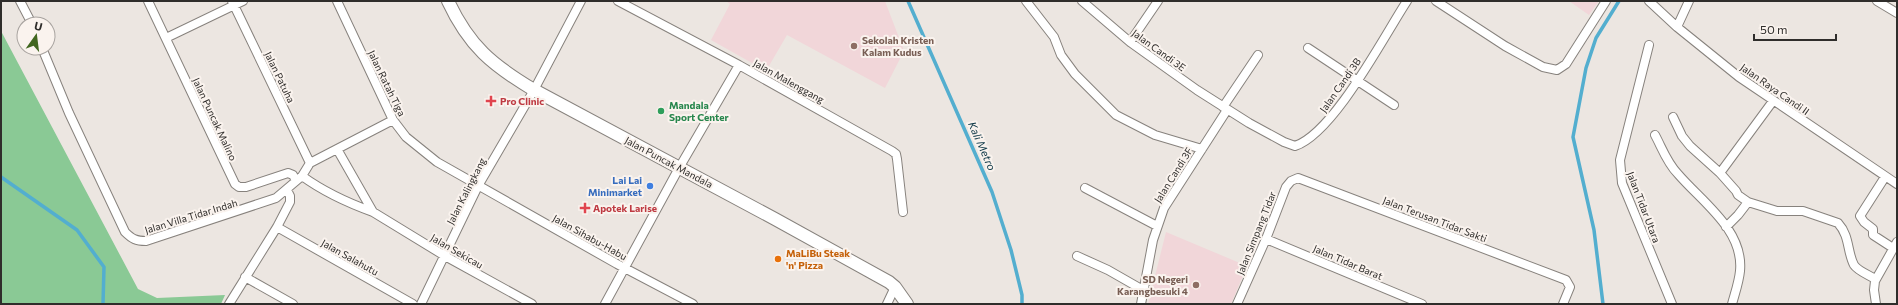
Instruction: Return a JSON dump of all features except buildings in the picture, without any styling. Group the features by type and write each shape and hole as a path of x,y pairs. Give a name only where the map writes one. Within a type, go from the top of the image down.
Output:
{"main road":[{"name":"Jalan Puncak Mandala","path":"448,1 466,33 482,54 509,75 534,90 837,253 895,287 907,304"}],"street":[{"path":"20,1 28,16"},
{"name":"Jalan Puncak Malino","path":"148,1 235,184 239,187 246,187 288,173 299,179"},
{"path":"166,38 233,3 243,1"},
{"name":"Jalan Ratah Tiga","path":"337,1 393,120 406,137 431,158 478,186"},
{"name":"Jalan Kalingkang","path":"421,304 478,186 534,90 581,1"},
{"name":"Jalan Malenggang","path":"618,1 739,65 892,151 897,159 903,212"},
{"path":"1026,1 1054,37 1061,55 1075,74 1116,114 1155,135 1202,149"},
{"name":"Jalan Candi 3E","path":"1082,1 1130,42 1225,108"},
{"path":"1130,42 1158,1"},
{"name":"Jalan Candi 3B","path":"1225,108 1284,142 1295,146 1308,139 1331,118 1357,81 1407,1"},
{"path":"1436,1 1504,46 1543,67 1554,70 1561,69 1566,64 1606,1"},
{"name":"Jalan Raya Candi II","path":"1649,1 1677,27 1739,77 1897,184"},
{"path":"1677,27 1689,1"},
{"path":"1877,1 1897,13"},
{"name":"Jalan Patuha","path":"233,3 310,163"},
{"name":"Jalan Tidar Utara","path":"1649,45 1625,137 1620,168 1622,183 1672,304"},
{"path":"1308,48 1394,105"},
{"name":"Jalan Candi 3F","path":"1141,304 1157,226 1168,200 1202,149 1225,108 1258,55"},
{"name":"Jalan Villa Tidar Indah","path":"45,56 88,155 125,232 132,239 146,241 268,202 287,190 299,179 310,163"},
{"path":"605,304 679,168 739,65"},
{"path":"1720,174 1773,101"},
{"path":"1673,117 1682,136 1690,146 1720,174 1738,195 1748,202 1777,211 1803,211 1838,223 1842,228 1854,265 1875,279"},
{"path":"310,163 393,120"},
{"path":"1655,135 1670,165 1715,213 1735,242 1740,258 1740,276 1732,304"},
{"path":"337,149 373,212"},
{"path":"1876,304 1874,290 1875,279 1896,244 1873,235 1873,229 1864,222 1860,216 1885,177"},
{"name":"Jalan Simpang Tidar","path":"1237,304 1266,239 1288,183 1294,179 1302,178"},
{"name":"Jalan Terusan Tidar Sakti","path":"1302,178 1562,278 1566,280 1570,287 1563,304"},
{"name":"Jalan Sekicau","path":"299,179 373,212 445,256 532,304"},
{"name":"Jalan Sihabu-Habu","path":"478,186 693,304"},
{"path":"1084,188 1157,226"},
{"path":"229,304 277,228 290,202 290,196 287,190"},
{"path":"1726,227 1748,202"},
{"name":"Jalan Salahutu","path":"277,228 413,304"},
{"name":"Jalan Tidar Barat","path":"1266,239 1422,304"},
{"path":"1077,256 1108,270 1143,290"},
{"path":"245,277 294,304"},
{"path":"887,304 895,287"}],"shaded area":[{"name":"Sekolah Kristen Kalam Kudus","path":"726,1 885,1 904,51 885,88 787,35 766,71 711,40 730,4"},
{"path":"1569,1 1599,1 1589,15"},
{"name":"SD Negeri Karangbesuki 4","path":"1166,232 1247,266 1231,304 1148,304"}],"green space":[{"path":"1,31 138,289 157,298 225,295 221,304 1,304"}],"waterway":[{"name":"Kali Metro","path":"908,1 992,192 1011,250 1022,295 1022,304"},
{"path":"1603,304 1594,230 1573,137 1586,68 1596,38 1619,1"},
{"path":"1,177 77,230 104,267 103,304"}],"place":[{"name":"Sekolah Kristen Kalam Kudus","path":"854,46"},
{"name":"Pro Clinic","path":"491,101"},
{"name":"Mandala Sport Center","path":"661,111"},
{"name":"Lai Lai Minimarket","path":"650,186"},
{"name":"Apotek Larise","path":"585,208"},
{"name":"MaLiBu Steak 'n' Pizza","path":"778,259"},
{"name":"SD Negeri Karangbesuki 4","path":"1196,285"}]}
